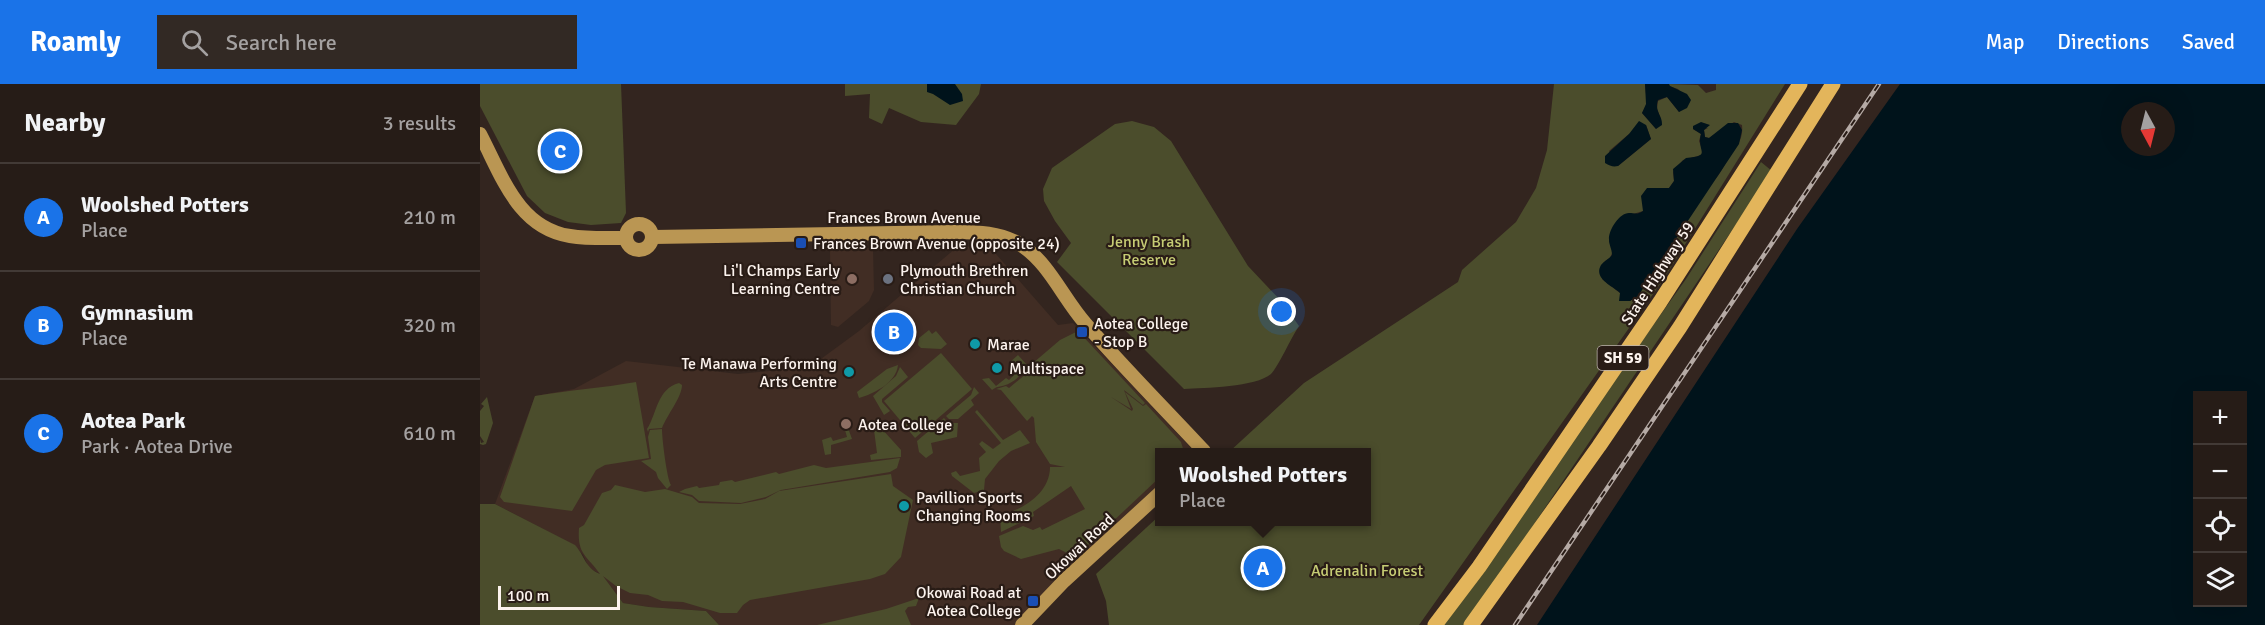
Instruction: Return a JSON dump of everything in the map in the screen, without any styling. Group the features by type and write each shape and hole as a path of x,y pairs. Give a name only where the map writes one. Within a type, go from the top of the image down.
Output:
{"main road":[{"name":"State Highway 59","path":"1435,625 1479,567 1660,303 1800,84"},
{"name":"SH 59","path":"1471,625 1592,456 1673,337 1833,84"}],"street":[{"path":"480,134 511,196 524,212 542,227 570,236 626,238"},
{"path":"638,223 649,227 653,237 648,247 639,250 629,245 626,238 627,230 638,223"},
{"name":"Frances Brown Avenue","path":"653,237 954,232 980,232 1000,236 1020,244 1036,256 1084,322 1199,448"},
{"name":"Okowai Road","path":"1022,625 1064,581 1155,498"}],"shaded area":[{"name":"Aotea College","path":"989,246 1058,325 1073,323 1191,448 1155,448 1155,490 1016,625 719,625 706,611 623,603 602,575 589,568 583,555 574,545 495,504 535,396 574,389 626,361 738,374 810,367 859,331 957,247"},
{"name":"Li'l Champs Early Learning Centre","path":"830,248 873,248 874,290 869,301 838,327 831,325"}],"green space":[{"path":"480,84 621,84 626,213 621,223 591,225 568,222 545,213 527,196 480,106"},
{"path":"845,84 981,84 979,94 956,125 921,122 889,108 882,124 869,118 870,94 845,96"},
{"name":"Adrenalin Forest","path":"1554,84 1645,84 1647,104 1642,113 1656,129 1661,119 1657,109 1658,101 1667,97 1679,112 1690,102 1678,89 1669,84 1698,85 1706,93 1716,90 1716,84 1785,84 1663,280 1419,625 1109,625 1106,601 1096,574 1155,520 1155,526 1371,526 1371,448 1233,448 1304,383 1458,282 1462,270 1516,222 1536,188 1547,150","holes":["1734,122 1742,125 1741,137 1719,175 1712,182 1638,296 1634,300 1621,301 1620,293 1602,279 1605,261 1610,258 1613,251 1609,241 1633,214 1643,211 1643,195 1647,189 1669,188 1674,181 1673,172 1683,160 1702,155 1699,141 1701,134 1693,129 1708,128 1704,130 1705,137 1709,138","1646,125 1651,139 1618,166 1609,151 1629,134"]},
{"name":"Jenny Brash Reserve","path":"1132,121 1154,127 1171,141 1248,266 1282,302 1299,326 1274,370 1264,378 1229,386 1184,389 1057,262 1071,243 1044,201 1043,189 1052,168 1115,124"},
{"path":"1761,162 1772,171 1466,625 1440,625 1686,279"},
{"path":"929,330 932,334 936,331 947,344 941,349 921,348 918,345 919,338"},
{"path":"1078,331 1145,403 1143,405 1124,390 1131,409 1111,397 1132,411 1125,392 1143,406 1146,404 1181,442 1183,448 1155,448 1155,482 1075,557 1059,549 1021,559 1004,551 999,536 1023,526 1033,530 1040,527 1042,530 1085,509 1071,486 1033,512 1034,516 1001,532 1000,515 1018,509 1034,499 1045,485 1050,467 1065,467 1050,464 1036,442 1034,418 1032,416 1027,421 1001,390 996,389 1006,386 1009,388 1026,374 1026,369 1060,340"},
{"path":"941,353 972,389 915,438 884,401"},
{"path":"1018,355 1027,365 1022,373 1006,385 992,390 982,379 989,378 996,386 1006,378 1009,380 1016,373 1009,363"},
{"path":"898,365 889,382 878,390 859,398 857,392 887,369"},
{"path":"900,367 908,377 882,399 890,411 884,415 873,396 896,376"},
{"path":"636,382 649,458 605,465 596,470 572,511 504,502 500,497 535,396"},
{"path":"679,383 682,385 680,395 662,428 649,429 648,432 647,429 658,402 666,390"},
{"path":"974,387 979,393 971,400 974,405 958,419 949,419 946,416 971,395"},
{"path":"487,397 493,423 486,444 483,445 480,444 480,439 481,443 484,442 480,436 480,411 484,406 481,404"},
{"path":"977,410 1003,440 1020,430 1030,443 1011,451 999,461 985,479 984,490 974,493 951,473 956,471 960,476 980,471 979,458 986,452 979,444 982,441 993,449 1001,443 975,412"},
{"path":"944,418 948,423 958,423 957,437 931,443 933,453 926,458 919,452 917,441"},
{"path":"848,428 852,439 831,445 831,454 825,455 822,440 831,437 833,441 847,437 845,430"},
{"path":"662,429 666,467 671,485 667,489 656,472 641,461 651,459 648,437 650,430"},
{"path":"882,429 901,450 901,457 871,460 870,455 877,453 874,430"},
{"path":"900,458 897,468 890,472 781,490 766,497 741,503 699,501 692,495 679,492 697,486 699,488 719,485 720,482 732,480 735,482 814,465 826,468"},
{"path":"891,474 893,486 913,500 901,557 885,574 870,579 750,600 737,613 720,613 683,602 662,601 648,595 630,593 603,576 623,603 706,611 719,625 480,625 480,504 495,504 575,545 588,565 600,574 581,549 579,528 584,525 602,493 611,490 615,485 645,492 665,489 692,497 699,503 740,504 765,499 779,491"},
{"path":"919,598 916,606 908,607 905,611 911,625 817,625 886,609"}],"water":[{"path":"927,84 955,84 962,94 963,101 950,105 927,92"},
{"path":"1645,84 1669,84 1687,94 1691,100 1687,108 1679,112 1667,97 1658,100 1657,107 1662,125 1656,129 1642,113 1646,104"},
{"path":"1900,84 2265,84 2265,625 1537,625 1797,229"},
{"path":"1639,121 1646,125 1651,139 1618,166 1605,163 1605,156 1629,134"},
{"path":"1701,122 1710,125 1704,130 1705,137 1709,138 1728,123 1738,123 1742,130 1739,144 1638,296 1630,301 1619,301 1620,293 1605,282 1599,270 1612,255 1609,236 1612,228 1625,214 1643,211 1641,196 1647,188 1669,188 1674,181 1673,169 1686,158 1701,154 1701,134 1693,129 1693,126"}],"railway":[{"path":"1515,625 1879,84"}],"place":[{"name":"Aotea Park","path":"560,151"},
{"name":"Frances Brown Avenue (opposite 24)","path":"801,243"},
{"name":"Li'l Champs Early Learning Centre","path":"852,279"},
{"name":"Plymouth Brethren Christian Church","path":"888,279"},
{"name":"Gymnasium","path":"894,332"},
{"name":"Aotea College - Stop B","path":"1082,332"},
{"name":"Marae","path":"975,344"},
{"name":"Multispace","path":"997,368"},
{"name":"Te Manawa Performing Arts Centre","path":"849,372"},
{"name":"Aotea College","path":"846,424"},
{"name":"Pavillion Sports Changing Rooms","path":"904,506"},
{"name":"Woolshed Potters","path":"1263,568"},
{"name":"Okowai Road at Aotea College","path":"1033,601"}]}
